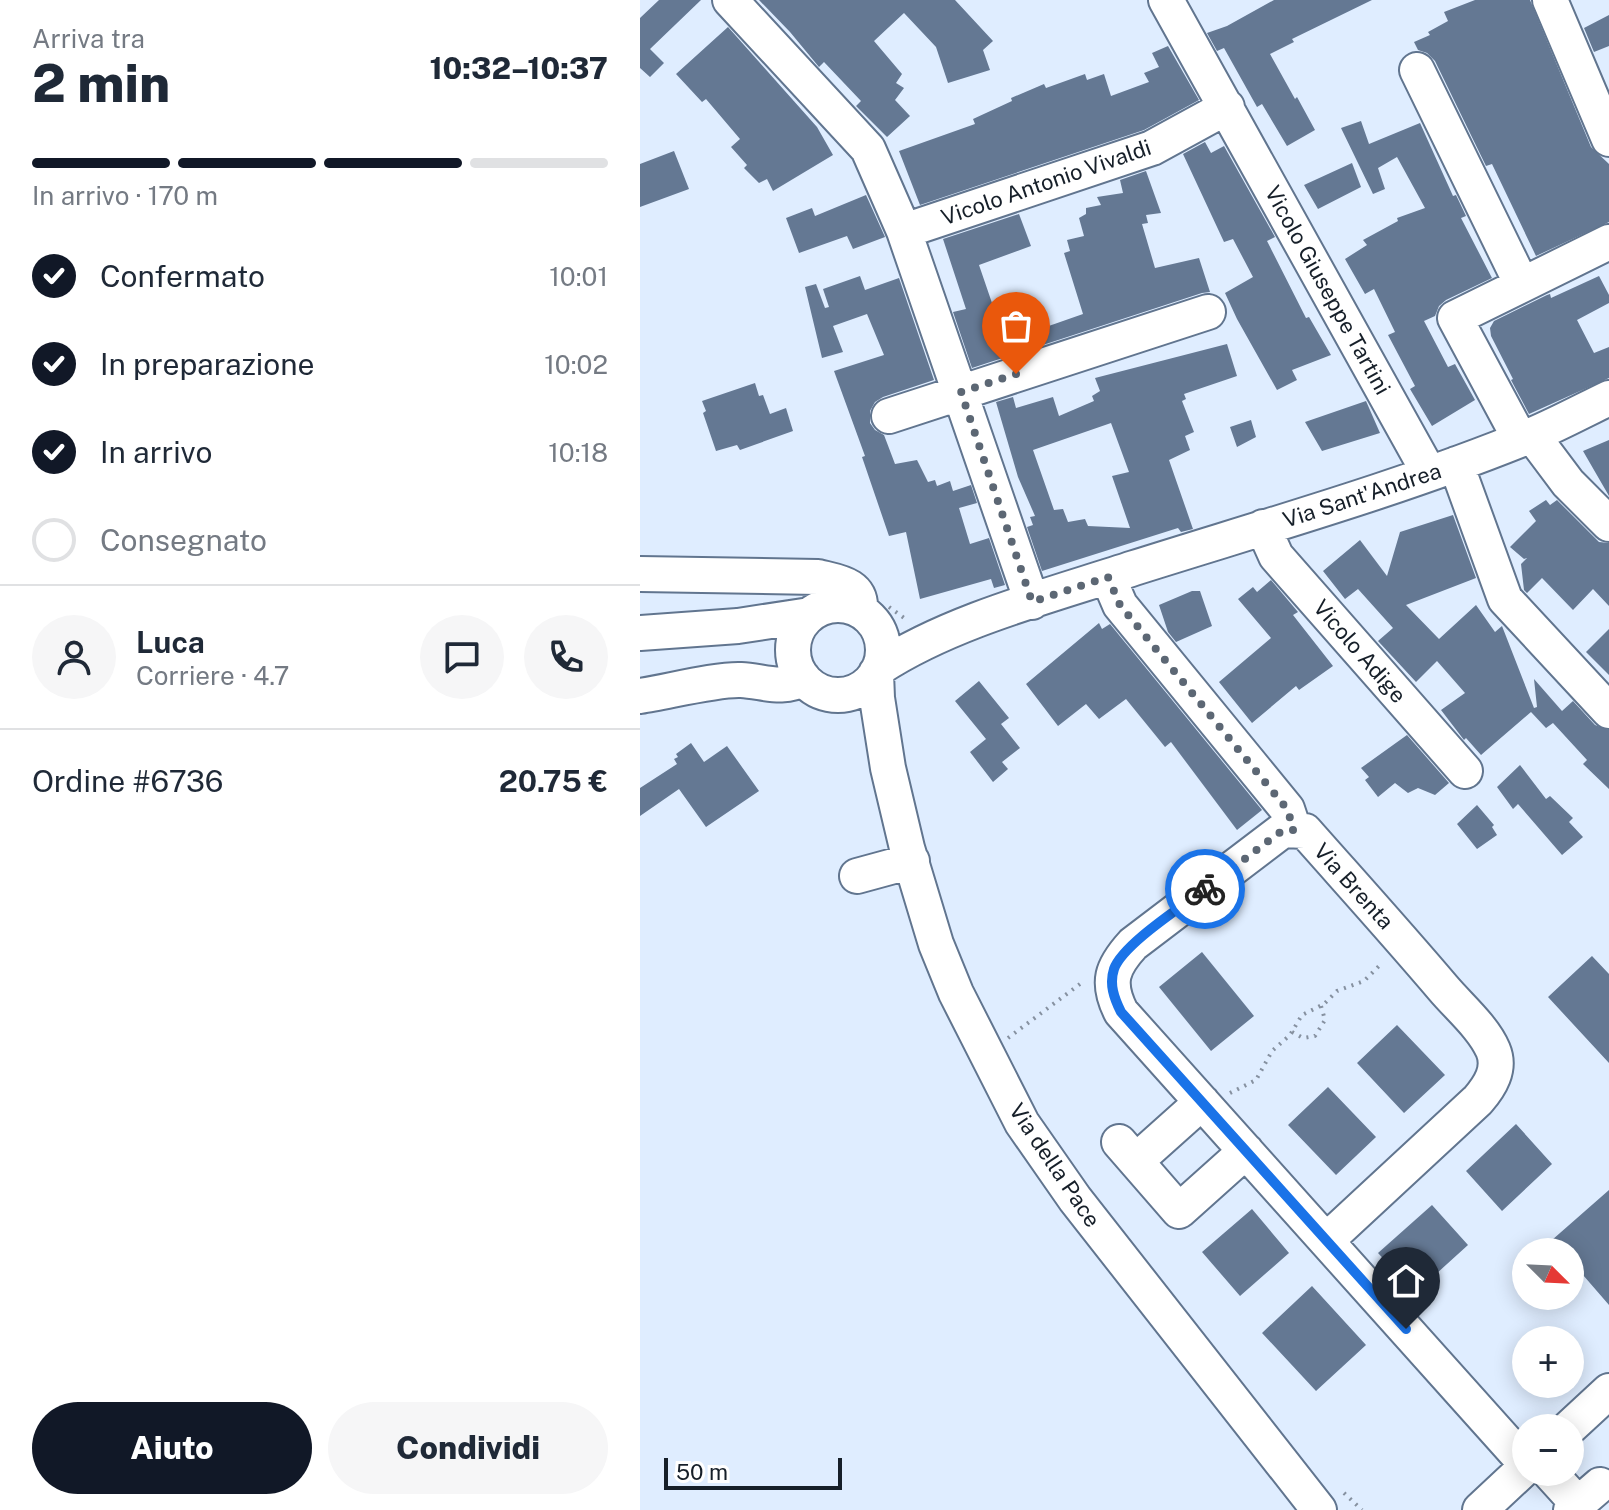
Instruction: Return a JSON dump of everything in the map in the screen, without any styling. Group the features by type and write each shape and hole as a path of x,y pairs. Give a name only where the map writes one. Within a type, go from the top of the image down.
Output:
{"street":[{"path":"730,0 868,149 904,231 1032,602"},
{"name":"Vicolo Giuseppe Tartini","path":"1166,0 1442,468 1505,599 1609,711"},
{"path":"1550,0 1609,139"},
{"path":"1417,70 1522,285"},
{"name":"Vicolo Antonio Vivaldi","path":"904,231 1152,148 1227,107"},
{"path":"1609,242 1455,318 1526,437 1609,524"},
{"path":"889,416 1208,312"},
{"name":"Via Sant'Andrea","path":"878,670 926,640 1032,602 1307,515 1442,468 1526,437 1609,398"},
{"name":"Vicolo Adige","path":"1263,527 1276,556 1465,771"},
{"path":"640,574 818,577 844,583 852,588 861,602 882,645 878,670 861,688 849,694 809,676 776,641 738,626"},
{"path":"1108,577 1120,605 1287,809 1294,830"},
{"path":"640,633 738,626 810,615 827,606 839,605 891,632 926,640"},
{"path":"809,676 797,630 810,615"},
{"name":"Via della Pace","path":"878,670 877,698 888,768 936,944 956,993 1022,1123 1075,1199 1327,1496"},
{"path":"640,696 738,680 778,686 794,684 809,676"},
{"name":"Via della Pace","path":"809,676 851,714 888,768"},
{"name":"Via Brenta","path":"1115,968 1126,951 1145,934 1283,830 1305,831 1478,1029 1493,1051 1495,1069 1490,1086 1327,1240"},
{"path":"857,876 912,861"},
{"path":"1115,968 1112,981 1114,999 1121,1012 1512,1449"},
{"path":"1206,1105 1127,1151 1179,1211 1246,1151"},
{"path":"1584,1414 1609,1391"},
{"path":"1482,1509 1512,1479"},
{"path":"1566,1486 1583,1500"}],"path":[{"path":"1206,1105 1256,1080 1272,1051 1292,1032 1302,1015 1321,1006 1337,991 1364,981 1403,941"},
{"path":"1007,1039 1098,970 1115,968"},
{"path":"1292,1032 1303,1038 1315,1036 1325,1020 1321,1006"},
{"path":"1002,1027 1013,1049"},
{"path":"1327,1496 1362,1510"}],"building":[{"path":"659,0 701,0 650,49 664,63 650,77 640,68 640,18"},
{"path":"759,0 955,0 993,41 983,50 990,70 948,83 936,47 904,13 874,41 902,74 896,83 904,88 895,100 910,116 887,137 856,106 861,101 824,62 819,67"},
{"path":"1274,0 1372,0 1292,39 1294,42 1270,54 1315,130 1287,146 1262,104 1257,107 1224,48 1217,51 1207,33 1227,26"},
{"path":"1475,0 1530,0 1591,147 1609,164 1609,222 1536,256 1492,164 1486,166 1435,61 1418,50 1414,42 1430,35 1428,32 1448,21 1444,12"},
{"path":"1609,15 1609,46 1594,52 1584,28"},
{"path":"728,27 817,127 833,155 773,191 767,179 759,183 744,168 747,165 731,147 740,139 706,99 702,102 676,74"},
{"path":"1168,46 1199,100 1144,130 920,205 899,151 975,124 973,119 1044,84 1046,88 1085,74 1087,80 1104,74 1111,96 1149,82 1144,73 1159,67 1152,53"},
{"path":"1361,121 1369,144 1420,123 1453,196 1456,195 1466,216 1461,218 1492,278 1446,300 1435,316 1424,321 1448,367 1455,364 1475,400 1432,426 1410,389 1415,386 1388,335 1395,332 1374,289 1365,294 1345,259 1367,245 1363,240 1398,221 1397,218 1425,208 1397,157 1378,168 1385,189 1373,194 1341,128"},
{"path":"1205,142 1211,153 1224,146 1275,237 1267,241 1306,318 1309,317 1331,355 1292,370 1297,380 1277,390 1225,293 1253,277 1233,239 1224,242 1183,154"},
{"path":"674,151 689,189 640,207 640,164"},
{"path":"1352,163 1361,187 1318,209 1304,185"},
{"path":"1146,171 1161,213 1146,215 1148,223 1142,224 1155,268 1199,258 1210,292 972,368 953,312 966,309 943,239 1019,214 1031,246 979,265 992,303 1009,298 1023,335 1083,314 1064,253 1070,251 1067,240 1084,236 1079,218 1086,214 1086,208 1101,205 1097,197 1123,193 1120,180"},
{"path":"866,195 885,237 853,249 847,236 799,253 786,218 812,208 815,216"},
{"path":"860,276 865,290 899,278 934,380 875,402 870,411 870,423 884,435 895,464 917,460 928,482 935,480 937,486 950,481 953,491 971,485 977,503 959,508 970,544 989,538 1005,585 994,588 991,579 920,599 906,532 889,536 862,457 865,456 834,371 884,355 867,314 833,326 843,352 822,358 805,287 816,284 825,308 829,307 823,289"},
{"path":"1599,276 1609,295 1609,303 1577,320 1594,353 1609,347 1609,378 1529,414 1490,328 1494,321 1547,295 1550,294 1551,298"},
{"path":"1227,344 1237,376 1184,394 1186,399 1182,401 1194,432 1185,436 1190,450 1169,460 1193,529 1181,532 1178,528 1042,571 1027,527 1033,525 1030,517 1035,516 1018,477 996,402 1013,397 1016,408 1053,397 1059,416 1094,401 1092,396 1100,391 1095,378","holes":["1111,423 1129,472 1112,476 1130,528 1088,526 1085,519 1068,522 1063,509 1054,510 1033,450"]},
{"path":"755,383 770,414 786,408 793,431 740,450 737,445 716,451 702,401"},
{"path":"1366,401 1380,433 1322,451 1305,422"},
{"path":"1251,420 1256,437 1237,447 1230,427"},
{"path":"1609,440 1609,496 1583,451"},
{"path":"1546,500 1550,505 1557,500 1599,542 1609,543 1609,606 1593,589 1573,610 1542,578 1527,593 1524,590 1521,564 1527,558 1524,559 1510,547 1536,521 1529,511"},
{"path":"1453,515 1476,578 1406,605 1439,639 1476,605 1495,632 1502,626 1534,708 1537,707 1534,679 1562,711 1573,701 1595,725 1609,730 1609,789 1583,764 1587,760 1553,723 1546,728 1531,712 1481,755 1466,738 1464,740 1441,710 1465,693 1437,661 1416,682 1378,641 1393,628 1358,589 1345,599 1323,571 1360,540 1387,576 1400,532"},
{"path":"1271,580 1298,612 1293,615 1333,666 1299,690 1296,686 1252,723 1219,682 1271,638 1238,599 1253,587 1257,592"},
{"path":"1192,591 1200,591 1212,626 1176,642 1168,632 1159,605"},
{"path":"1099,623 1102,629 1110,624 1262,810 1237,830 1171,742 1165,747 1126,699 1099,719 1086,704 1058,726 1026,684"},
{"path":"1609,629 1609,675 1586,652"},
{"path":"979,681 1009,718 1001,724 1020,748 1002,762 1008,769 993,782 970,752 986,739 955,701"},
{"path":"1407,735 1449,783 1435,795 1418,788 1408,793 1395,783 1378,797 1365,780 1369,777 1361,768"},
{"path":"691,743 704,762 727,746 759,791 706,827 679,789 640,816 640,788 677,764 674,759 678,757 676,754"},
{"path":"1520,765 1546,799 1550,796 1573,818 1569,822 1583,837 1562,855 1518,804 1513,809 1497,787"},
{"path":"1477,805 1494,825 1492,827 1497,835 1477,849 1457,824"},
{"path":"1202,952 1254,1016 1211,1051 1159,987"},
{"path":"1592,956 1609,974 1609,1063 1548,997"},
{"path":"1397,1025 1445,1075 1404,1113 1357,1063"},
{"path":"1328,1087 1376,1137 1336,1175 1288,1125"},
{"path":"1516,1124 1552,1164 1502,1211 1466,1171"},
{"path":"1609,1190 1609,1305 1584,1276 1584,1238 1554,1238"},
{"path":"1432,1205 1468,1245 1415,1293 1378,1253"},
{"path":"1252,1209 1289,1253 1240,1296 1202,1252"},
{"path":"1312,1286 1366,1345 1316,1391 1262,1333"}],"way so far":[{"path":"1016,374 961,392 1032,602 1108,577 1120,605 1287,809 1294,830 1283,830 1205,889"}],"route":[{"path":"1205,889 1133,944 1120,959 1112,981 1114,999 1121,1012 1406,1329"}]}
